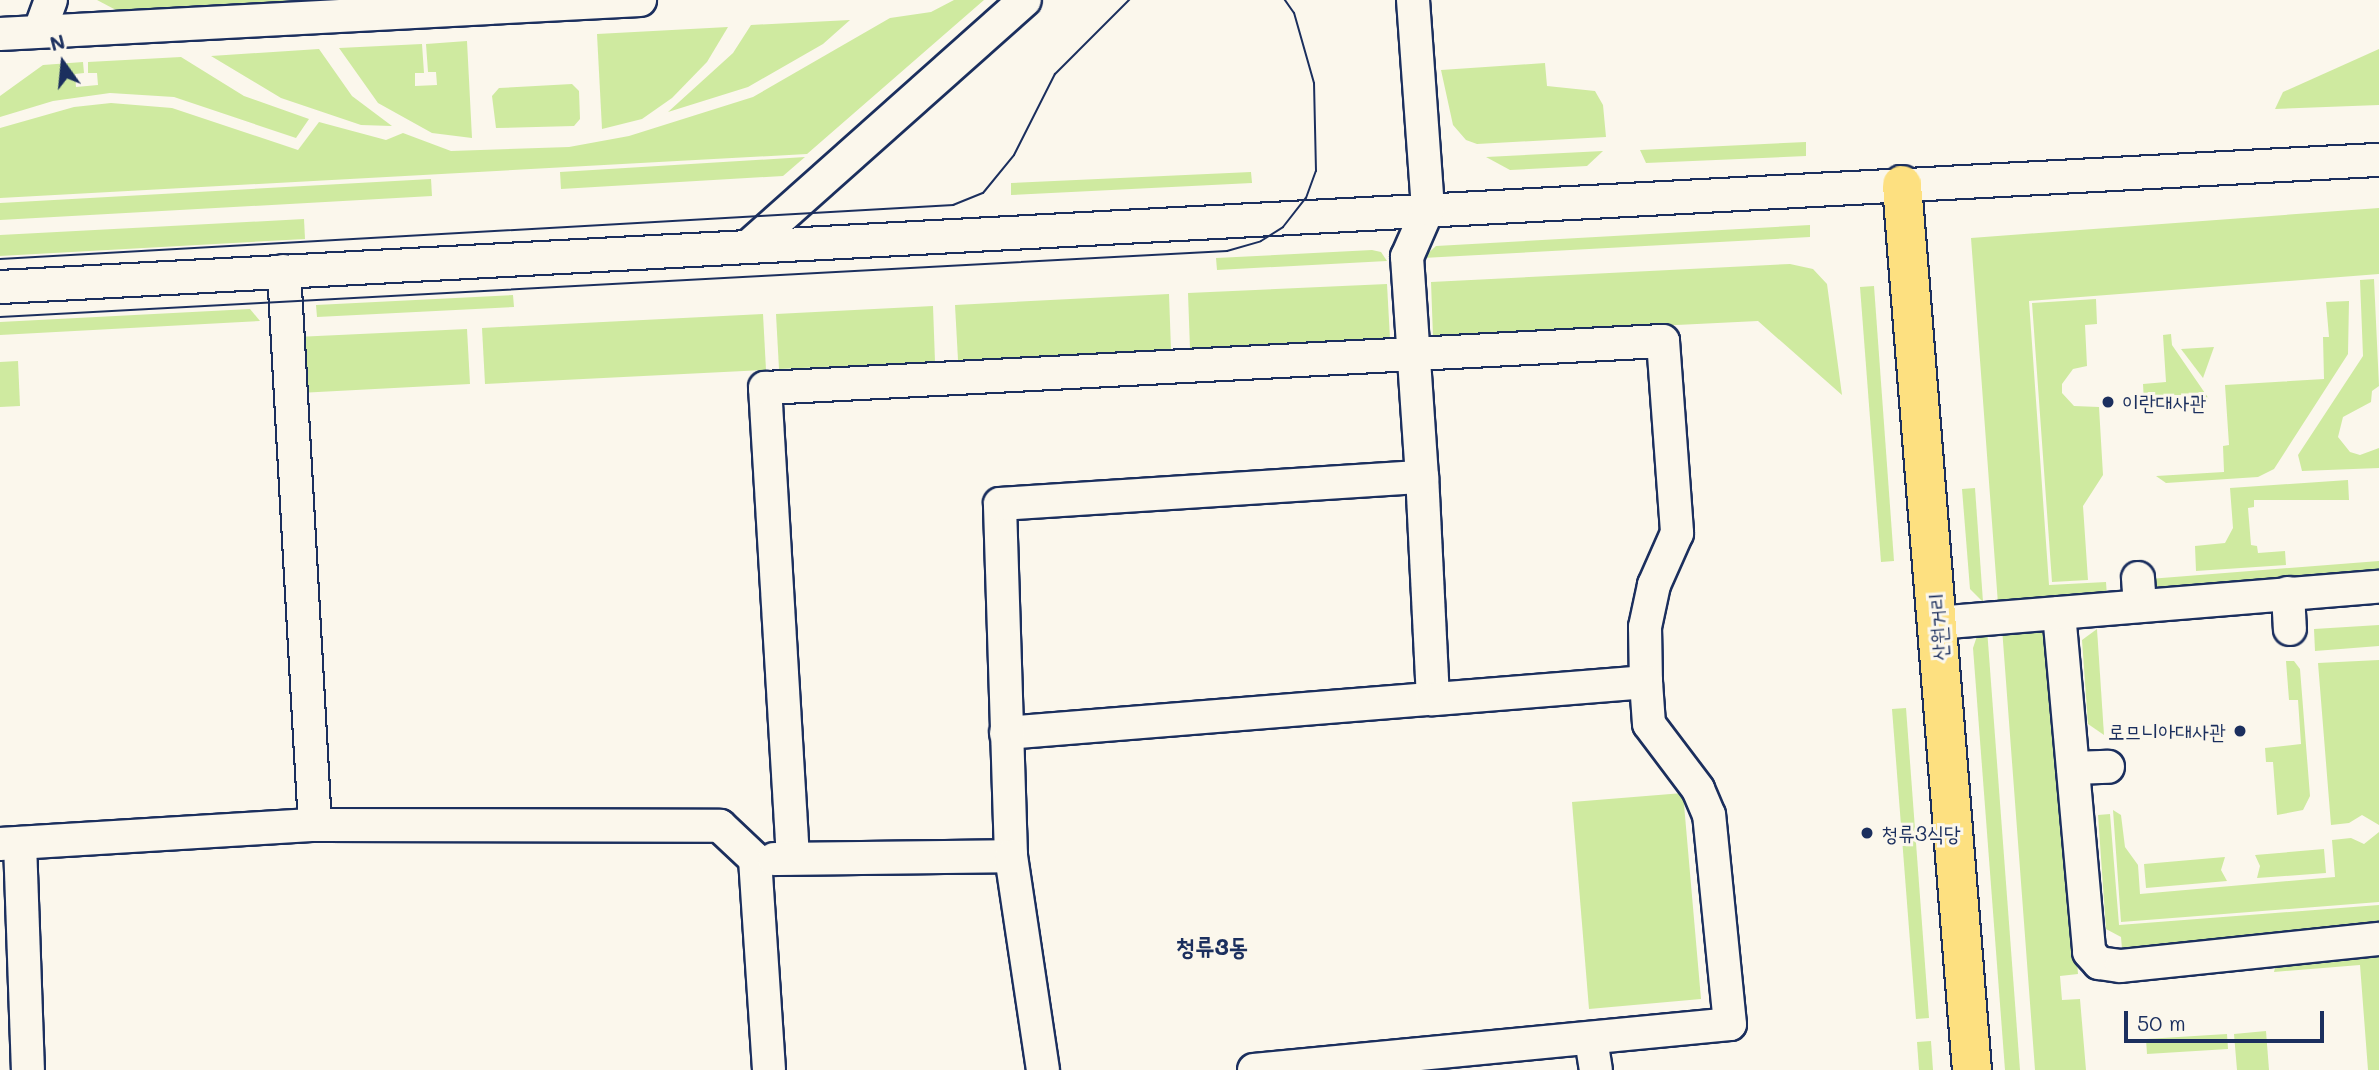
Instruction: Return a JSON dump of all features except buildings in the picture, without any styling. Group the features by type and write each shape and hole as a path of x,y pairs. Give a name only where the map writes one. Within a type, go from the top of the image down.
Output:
{"main road":[{"name":"산원거리","path":"1902,185 1972,1070"}],"street":[{"path":"40,30 51,0"},
{"path":"0,34 475,5 640,0"},
{"path":"750,245 1025,0"},
{"path":"1413,0 1428,209 1407,257 1433,699"},
{"path":"0,287 2379,160"},
{"path":"284,271 315,825"},
{"path":"793,859 765,388 1663,341 1677,533 1654,585 1647,616 1646,682 1649,724 1698,789 1709,815 1730,1024 1254,1070"},
{"path":"1043,1070 1011,856 1000,504 1422,477"},
{"path":"1937,623 2059,613 2139,592 2288,593 2379,587"},
{"path":"2288,593 2291,629"},
{"path":"2059,613 2089,952 2099,963 2122,979 2379,939"},
{"path":"1006,733 1646,682"},
{"path":"2073,768 2108,767"},
{"path":"27,1070 10,844 315,825 720,825 755,859 769,1070"},
{"path":"755,859 1011,856"},
{"path":"1591,1039 1596,1070"}],"green space":[{"path":"97,0 302,0 116,10"},
{"path":"954,0 984,0 807,154 0,198 0,128 74,107 111,103 172,108 298,150 319,122 386,140 403,133 451,151 569,147 629,136 753,97 890,18 931,12"},
{"path":"850,20 823,44 748,87 668,112 733,53 751,25"},
{"path":"728,27 707,62 672,98 642,119 602,129 597,34"},
{"path":"467,41 472,138 432,133 378,103 339,48 422,44 424,73 415,73 415,86 437,85 436,72 428,72 426,44"},
{"path":"319,49 352,96 392,126 361,125 281,98 211,56"},
{"path":"2379,49 2379,105 2275,109 2283,92"},
{"path":"181,57 244,96 309,119 296,138 174,97 110,93 53,101 0,117 0,96 43,65 83,62 84,73 75,74 76,87 98,85 97,73 88,73 88,62"},
{"path":"1545,63 1547,86 1595,91 1603,105 1606,137 1477,144 1466,140 1453,125 1441,70"},
{"path":"572,84 579,91 580,119 574,126 496,128 492,96 499,88"},
{"path":"1806,142 1806,156 1646,163 1640,150"},
{"path":"1603,151 1587,166 1510,170 1486,157"},
{"path":"805,157 783,176 561,189 560,172"},
{"path":"1251,172 1252,183 1011,195 1011,183"},
{"path":"431,179 432,196 0,220 0,203"},
{"path":"2379,208 2379,274 2029,301 2049,585 2106,582 2107,596 1998,604 1971,238"},
{"path":"304,219 305,239 0,256 0,235"},
{"path":"1810,225 1810,237 1423,258 1436,246"},
{"path":"1372,250 1381,252 1387,261 1217,270 1216,258"},
{"path":"1790,264 1813,269 1827,284 1842,395 1758,321 1433,337 1431,282"},
{"path":"2374,279 2379,386 2372,391 2371,402 2343,417 2338,437 2350,452 2360,455 2379,448 2379,468 2302,471 2298,455 2363,356 2360,280"},
{"path":"1387,284 1390,339 1190,349 1188,293"},
{"path":"1874,286 1894,561 1881,562 1860,287"},
{"path":"1169,294 1171,350 958,360 955,305"},
{"path":"513,295 514,307 317,317 316,305"},
{"path":"2096,299 2097,324 2085,325 2087,366 2073,369 2062,384 2062,393 2074,406 2099,407 2103,475 2083,506 2088,580 2052,582 2032,303"},
{"path":"2349,301 2348,354 2274,469 2258,477 2166,483 2156,476 2224,472 2223,446 2229,445 2225,385 2324,379 2323,337 2329,337 2326,302"},
{"path":"933,306 935,362 779,369 776,314"},
{"path":"250,309 260,321 0,335 0,322"},
{"path":"763,314 766,370 485,384 482,328"},
{"path":"467,329 470,384 299,393 296,337"},
{"path":"2171,334 2172,345 2209,399 2144,403 2143,384 2166,382 2163,335"},
{"path":"2214,347 2203,378 2181,349"},
{"path":"18,361 20,406 0,407 0,362"},
{"path":"2348,480 2349,500 2254,500 2254,507 2248,508 2251,545 2257,546 2258,553 2285,551 2286,565 2196,571 2195,546 2225,543 2233,528 2230,488"},
{"path":"1975,488 1983,602 1970,589 1962,489"},
{"path":"2379,561 2379,578 2156,591 2149,579"},
{"path":"2052,624 2078,974 2060,976 2062,1000 2080,999 2086,1070 2035,1070 2002,628"},
{"path":"2379,625 2379,646 2315,651 2314,629"},
{"path":"1987,629 2020,1070 2005,1070 1973,648 1977,636"},
{"path":"2097,629 2104,735 2088,724 2082,640"},
{"path":"2379,660 2379,825 2362,815 2349,823 2331,825 2318,663"},
{"path":"2286,661 2294,661 2300,669 2310,796 2303,810 2277,815 2273,762 2266,762 2265,748 2301,744 2298,700 2289,700"},
{"path":"1906,708 1929,1018 1916,1019 1892,709"},
{"path":"1683,793 1701,999 1589,1009 1572,802"},
{"path":"2113,810 2121,815 2125,847 2138,865 2140,894 2335,877 2332,840 2351,838 2364,844 2379,832 2379,902 2121,922"},
{"path":"2110,814 2119,925 2379,905 2379,923 2268,938 2122,949 2121,937 2106,929 2098,815"},
{"path":"2324,849 2326,873 2257,878 2260,866 2255,855"},
{"path":"2225,857 2221,870 2227,881 2146,888 2144,864"},
{"path":"2379,944 2379,1070 2368,1070 2360,965 2274,972 2277,959"},
{"path":"2266,1031 2269,1070 2237,1070 2234,1034"},
{"path":"2227,1034 2228,1049 2147,1054 2146,1039"},
{"path":"1931,1041 1933,1070 1919,1070 1917,1042"}],"tram line":[{"path":"0,259 953,205 983,193 1014,155 1055,74 1129,0"},
{"path":"0,317 1227,251 1261,241 1283,227 1306,198 1316,171 1314,83 1294,13 1285,0"}],"place":[{"name":"이란대사관","path":"2108,402"},
{"name":"로므니아대사관","path":"2240,731"},
{"name":"청류3식당","path":"1867,833"}],"district":[{"name":"청류3동","path":"1212,946"}]}
